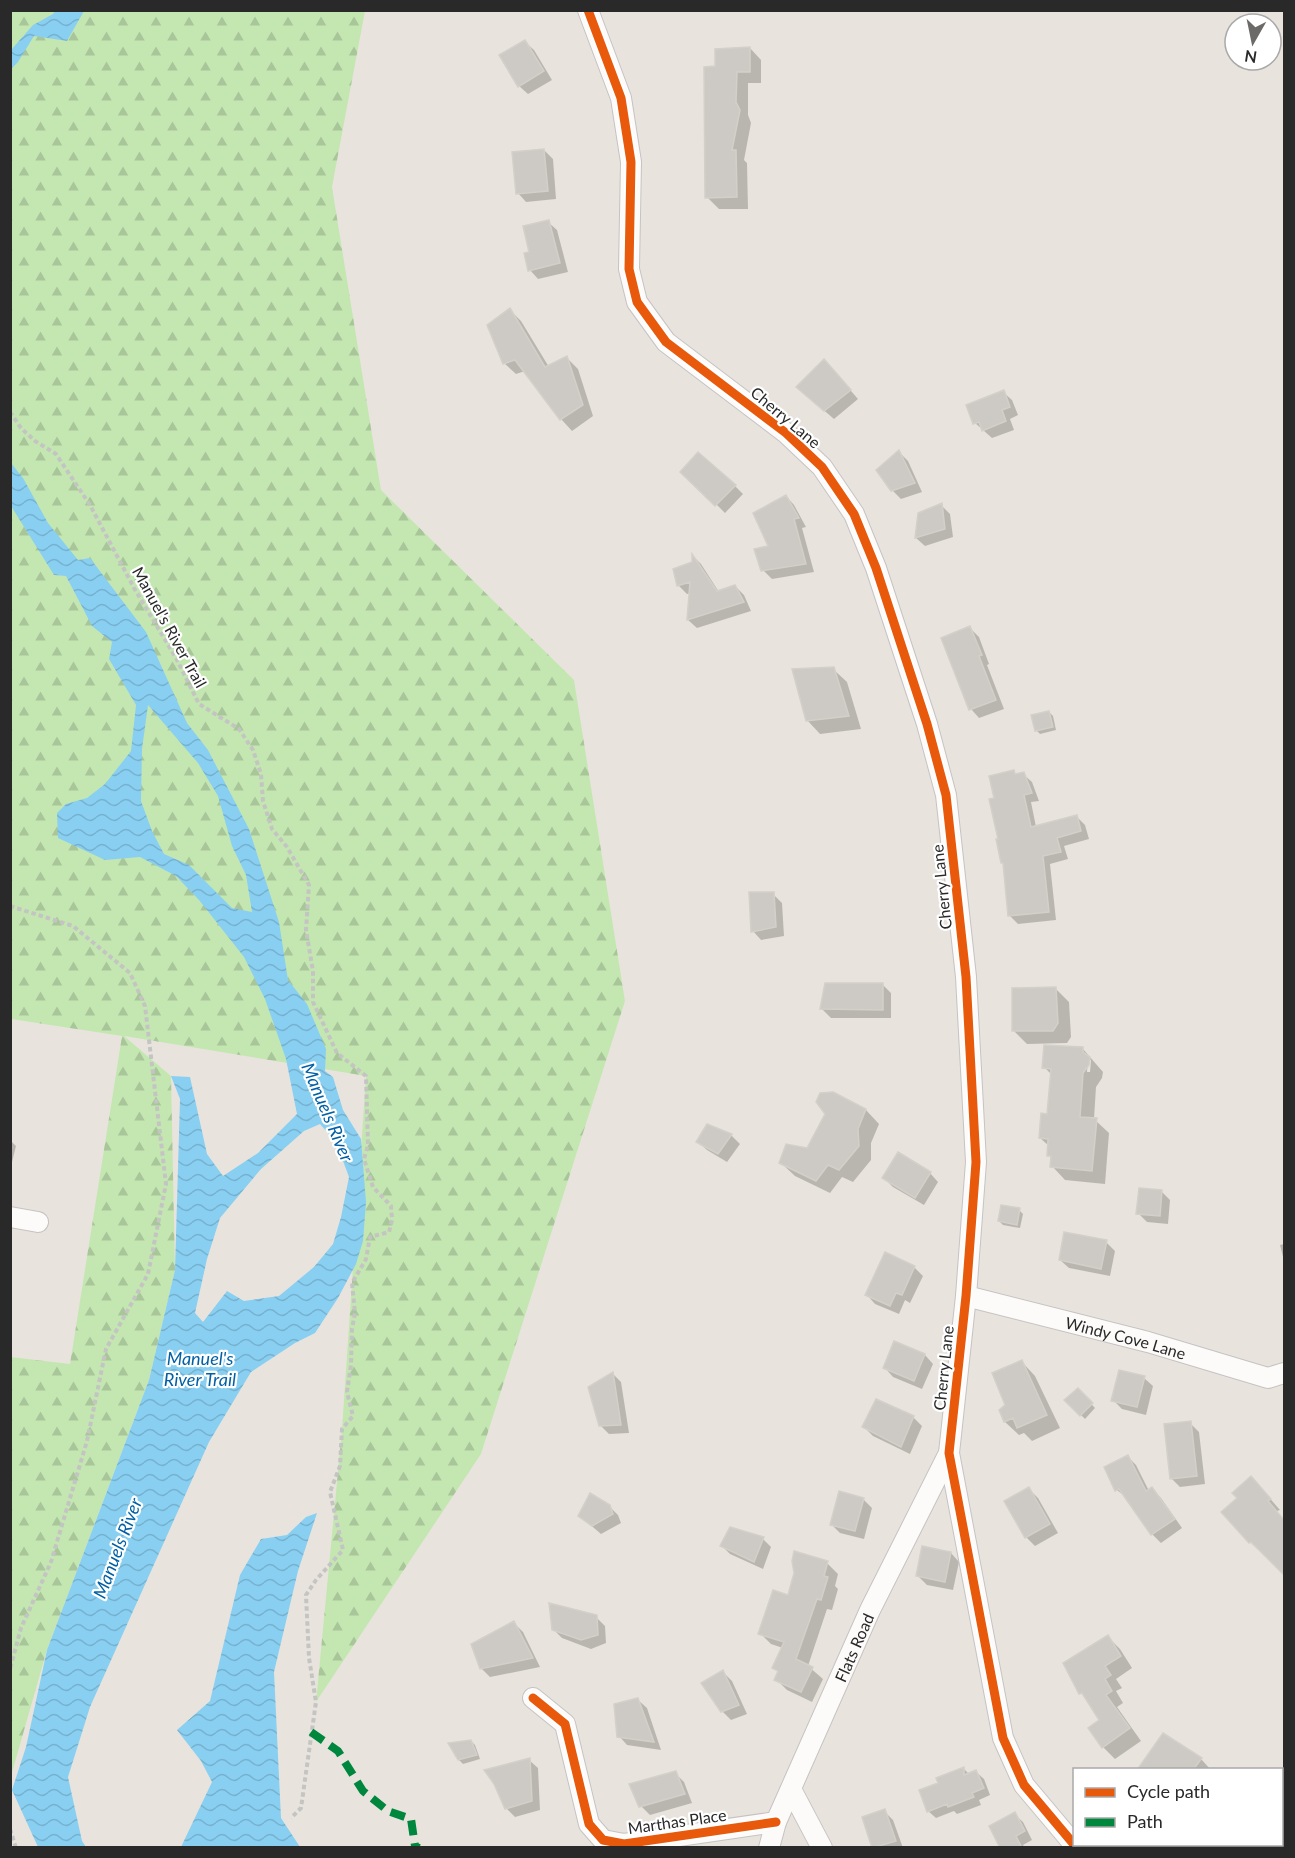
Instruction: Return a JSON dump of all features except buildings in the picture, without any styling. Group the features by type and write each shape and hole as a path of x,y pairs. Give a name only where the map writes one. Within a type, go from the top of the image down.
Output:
{"street":[{"name":"Cherry Lane","path":"588,10 621,98 631,162 629,269 637,302 666,342 786,433 822,467 854,514 876,568 927,724 946,795 966,977 976,1162 966,1296 949,1453 1003,1738 1024,1785 1073,1843"},
{"path":"10,1217 38,1222"},
{"name":"Windy Cove Lane","path":"966,1296 1148,1342 1279,1380"},
{"name":"Flats Road","path":"769,1848 776,1822 792,1791 870,1610 949,1453"},
{"name":"Marthas Place","path":"533,1698 565,1724 589,1824 603,1840 624,1844 776,1822"},
{"path":"792,1791 822,1848"}],"path":[{"path":"10,906 73,926 130,974 146,1006 166,1184 148,1274 106,1349 87,1442 51,1562 21,1628 10,1669"},
{"path":"10,1830 16,1848"}],"green space":[{"path":"11,11 365,11 332,187 381,490 574,680 625,1001 481,1454 316,1702 342,1429 366,1076 124,1036 171,1076 175,1270 149,1380 47,1650 11,1776 11,1357 70,1364 122,1036 11,1019"}],"water":[{"path":"55,11 84,11 67,41 34,36 11,69 11,50 33,25"},
{"name":"Manuel's River Trail","path":"11,463 23,478 48,523 78,560 90,558 146,632 187,723 208,750 249,829 279,922 288,980 307,1004 326,1049 325,1071 333,1077 343,1110 361,1139 366,1202 363,1241 356,1264 338,1298 315,1333 295,1343 251,1372 209,1442 90,1707 68,1777 82,1841 86,1847 38,1847 12,1790 26,1747 47,1650 149,1380 175,1270 180,1099 171,1076 190,1077 207,1154 223,1176 258,1153 297,1114 286,1059 265,999 244,957 199,900 176,876 140,857 105,860 58,838 57,813 66,804 87,798 105,784 131,751 136,705 109,659 112,642 92,626 66,576 54,575 11,506","holes":["148,705 198,763 218,796 232,846 246,875 252,912 232,908 189,865 164,854 152,831 141,801 142,749","320,1124 336,1142 349,1177 333,1244 314,1267 279,1296 244,1301 227,1291 203,1322 195,1313 207,1259 220,1218 261,1169 304,1131"]},
{"path":"317,1513 298,1571 274,1672 281,1818 300,1847 181,1847 212,1782 201,1761 177,1730 210,1701 240,1575 261,1539 287,1535 306,1517"}],"marked path":[{"path":"311,1732 338,1751 363,1791 388,1811 411,1819 415,1846 419,1848"}],"cycle path":[{"path":"588,10 621,98 631,162 629,269 637,302 666,342 786,433 822,467 854,514 876,568 927,724 946,795 966,977 976,1162 966,1296 949,1453 1003,1738 1024,1785 1073,1843"},
{"path":"533,1698 565,1724 589,1824 603,1840 624,1844 776,1822"}],"water label":[{"name":"Manuels River","path":"328,1112"},
{"name":"Manuels River","path":"117,1548"}]}
